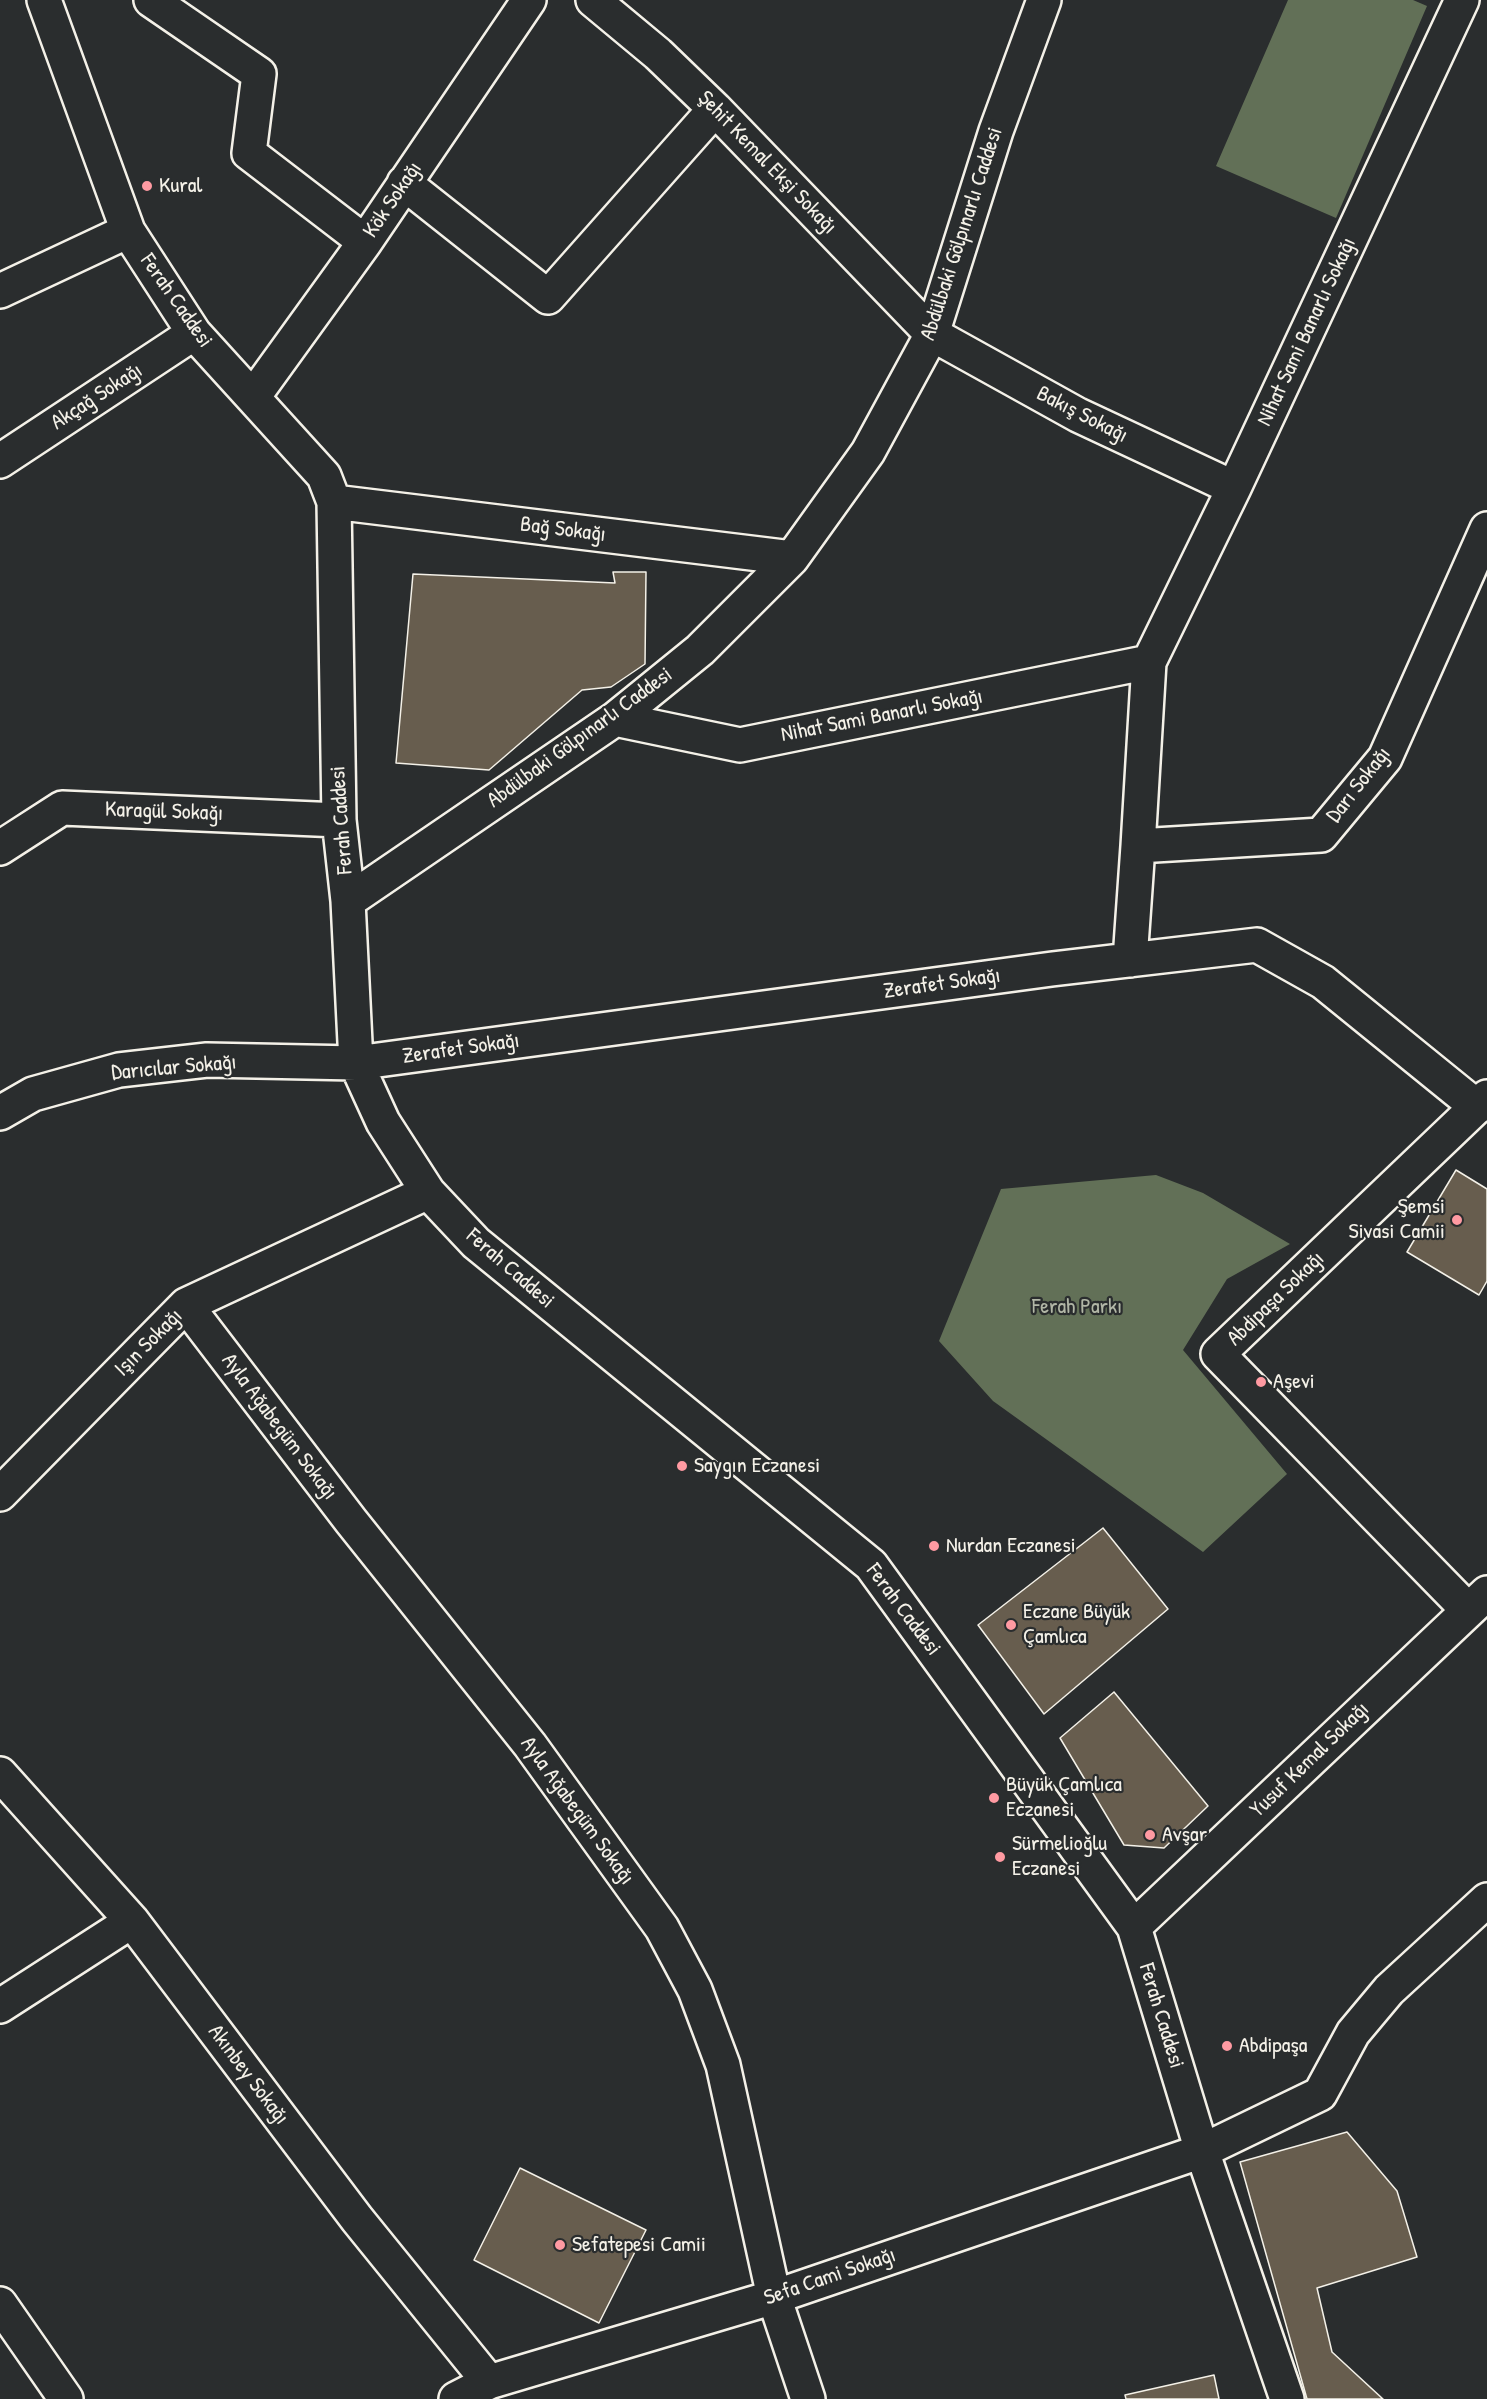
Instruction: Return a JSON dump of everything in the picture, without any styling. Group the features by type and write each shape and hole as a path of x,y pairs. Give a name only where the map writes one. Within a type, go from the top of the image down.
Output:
{"street":[{"name":"Ferah Caddesi","path":"44,0 128,231 194,333 324,476 334,502 339,820 348,901 356,1063 383,1122 428,1192 476,1243 871,1565 1134,1927 1202,2151 1287,2399"},
{"path":"151,0 259,74 249,153 365,242"},
{"name":"Kök Sokağı","path":"253,397 365,242 529,0"},
{"name":"Şehit Kemal Ekşi Sokağı","path":"593,0 658,54 715,109 933,334"},
{"name":"Abdülbaki Gölpınarlı Caddesi","path":"348,901 615,719 700,650 792,558 868,452 933,334 996,131 1044,0"},
{"name":"Nihat Sami Banarlı Sokağı","path":"1138,846 1149,662 1234,488 1462,0"},
{"path":"404,183 548,297 715,109"},
{"path":"0,291 128,231"},
{"name":"Akçağ Sokağı","path":"0,461 194,333"},
{"name":"Bakış Sokağı","path":"933,334 1078,415 1234,488"},
{"name":"Bağ Sokağı","path":"334,502 792,558"},
{"name":"Darı Sokağı","path":"1138,846 1320,835 1385,758 1487,529"},
{"name":"Nihat Sami Banarlı Sokağı","path":"615,719 740,745 1149,662"},
{"name":"Karagül Sokağı","path":"0,848 62,808 339,820"},
{"path":"1130,960 1138,846"},
{"name":"Zerafet Sokağı","path":"356,1063 1257,945 1323,982 1482,1102"},
{"name":"Darıcılar Sokağı","path":"0,1113 33,1094 119,1070 207,1060 356,1063"},
{"name":"Abdipaşa Sokağı","path":"1477,1601 1218,1354 1482,1102"},
{"name":"Işın Sokağı","path":"0,1494 186,1305 428,1192"},
{"name":"Ayla Ağabegüm Sokağı","path":"186,1305 351,1521 530,1745 662,1928 695,1990 723,2065 774,2297 808,2399"},
{"name":"Yusuf Kemal Sokağı","path":"1134,1927 1477,1601"},
{"name":"Akınbey Sokağı","path":"0,1774 132,1921 357,2219 489,2382"},
{"name":"Sefa Cami Sokağı","path":"456,2399 489,2382 774,2297 1202,2151 1320,2094 1353,2033 1389,1990 1487,1900"},
{"path":"0,2006 132,1921"},
{"path":"0,2304 66,2399"}],"green space":[{"path":"1288,0 1413,0 1427,6 1336,218 1216,166"},
{"name":"Ferah Parkı","path":"1156,1175 1203,1193 1290,1244 1227,1279 1183,1350 1287,1474 1203,1552 993,1401 939,1341 1001,1189"}],"building":[{"path":"613,572 646,572 645,664 611,687 582,690 489,770 396,763 413,574 615,583"},
{"name":"Şemsi Sivasi Camii","path":"1456,1170 1487,1189 1487,1281 1479,1295 1407,1252"},
{"path":"1103,1528 1168,1609 1044,1714 978,1625"},
{"path":"1114,1692 1208,1806 1164,1848 1124,1845 1060,1738"},
{"path":"1347,2132 1397,2191 1417,2257 1317,2288 1332,2352 1383,2399 1307,2399 1240,2162"},
{"name":"Sefatepesi Camii","path":"520,2168 646,2230 599,2323 474,2260"},
{"path":"1214,2375 1219,2399 1126,2399 1125,2395"}],"place":[{"name":"Kural","path":"147,186"},
{"name":"Şemsi Sivasi Camii","path":"1457,1220"},
{"name":"Aşevi","path":"1261,1382"},
{"name":"Saygın Eczanesi","path":"682,1466"},
{"name":"Nurdan Eczanesi","path":"934,1546"},
{"name":"Eczane Büyük Çamlıca","path":"1011,1625"},
{"name":"Büyük Çamlıca Eczanesi","path":"994,1798"},
{"name":"Avşar","path":"1150,1835"},
{"name":"Sürmelioğlu Eczanesi","path":"1000,1857"},
{"name":"Abdipaşa","path":"1227,2046"},
{"name":"Sefatepesi Camii","path":"560,2245"}]}
